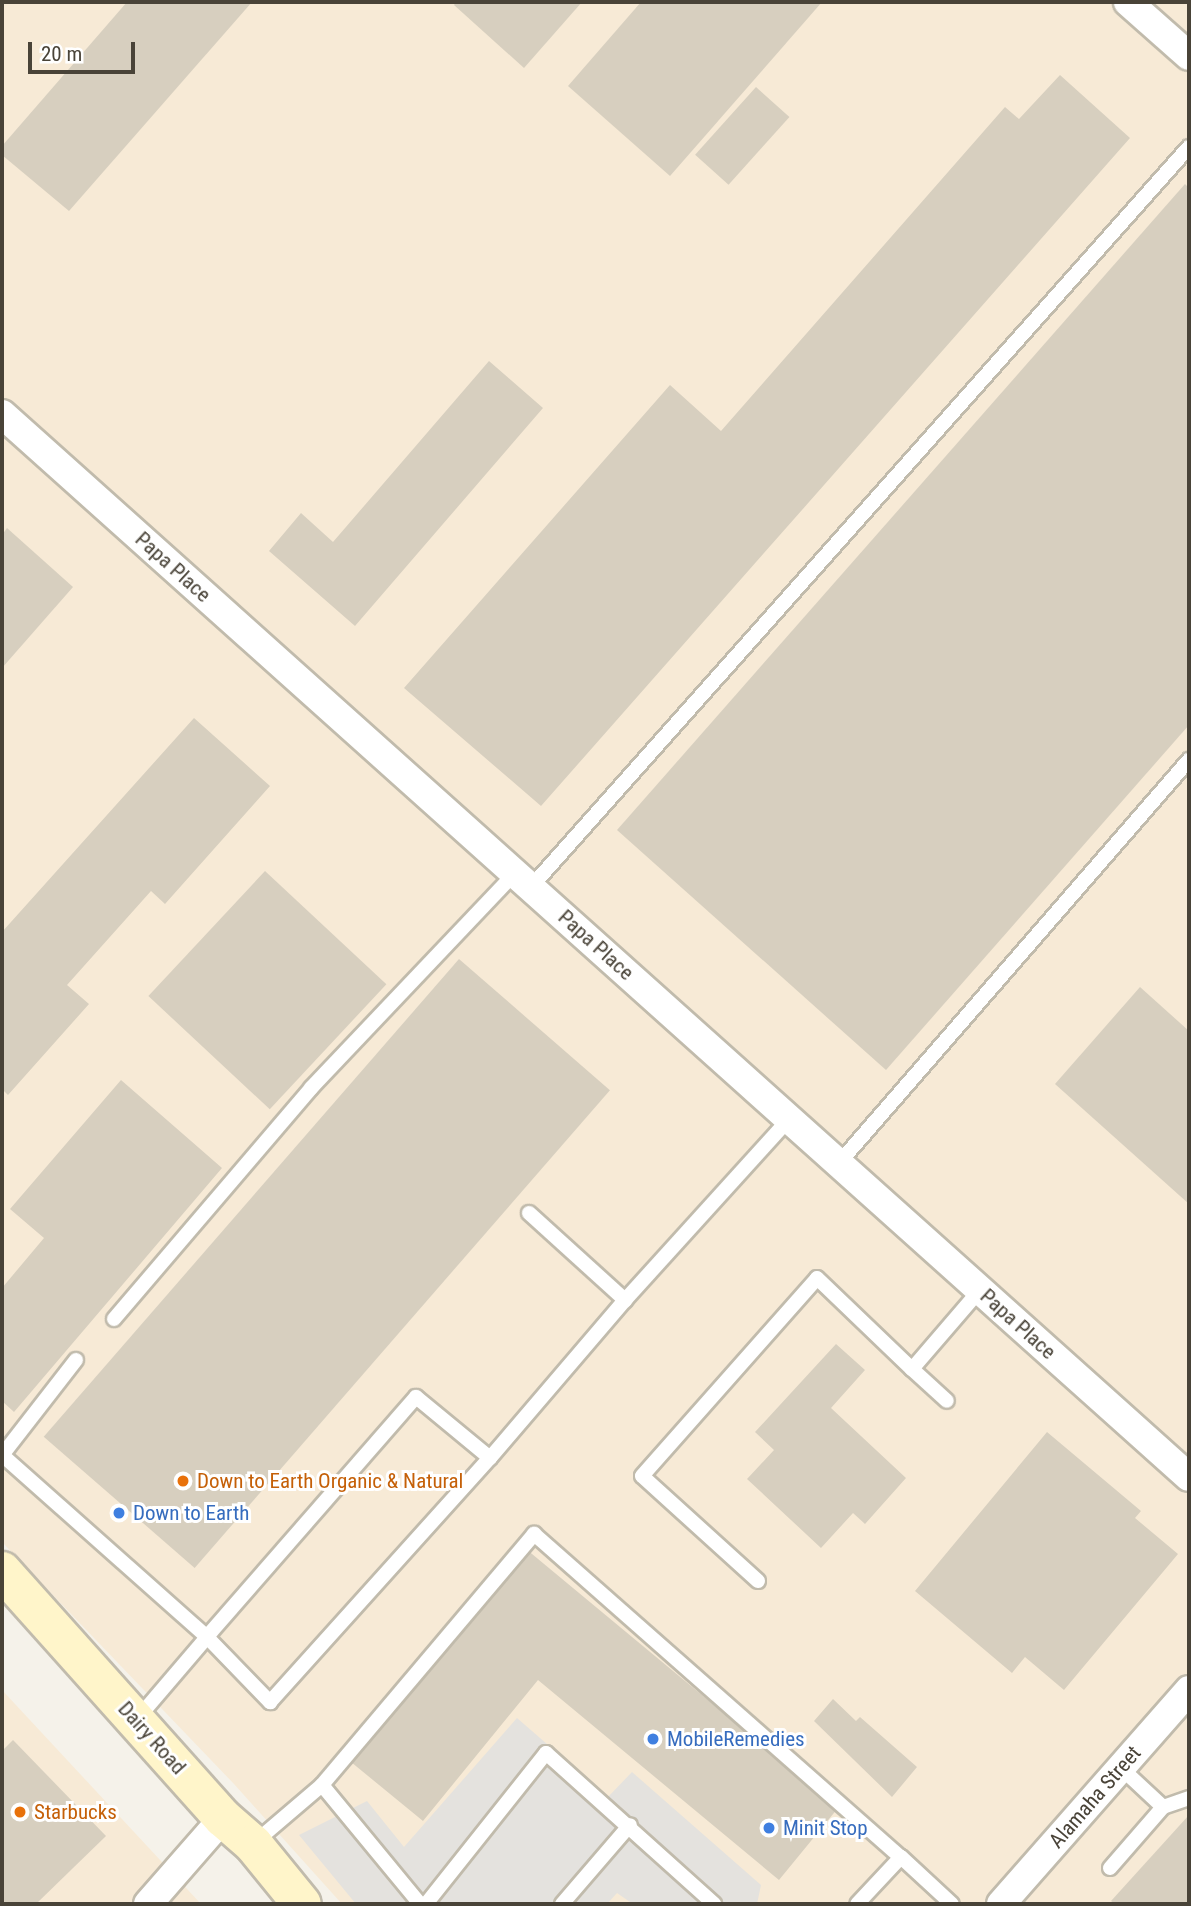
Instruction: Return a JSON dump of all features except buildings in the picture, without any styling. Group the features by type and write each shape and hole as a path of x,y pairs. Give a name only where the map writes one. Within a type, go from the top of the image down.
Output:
{"main road":[{"name":"Dairy Road","path":"2,1571 223,1818 253,1844 302,1904"}],"street":[{"path":"1128,2 1188,52"},
{"name":"Papa Place","path":"2,414 1189,1477"},
{"name":"Alamaha Street","path":"1001,1904 1189,1690"},
{"path":"148,1904 223,1818"}],"lane":[{"path":"114,1319 311,1088 523,880 1189,147"},
{"path":"839,1163 1189,760"},
{"path":"76,1360 2,1455 207,1637 270,1702 490,1458 625,1300 790,1118"},
{"path":"529,1213 625,1300"},
{"path":"758,1581 642,1476 817,1278 947,1401"},
{"path":"912,1369 980,1290"},
{"path":"136,1720 416,1397 490,1458"},
{"path":"253,1844 322,1785 534,1534 952,1904"},
{"path":"426,1904 546,1753 630,1825 714,1904"},
{"path":"1121,1768 1163,1807"},
{"path":"322,1785 419,1904"},
{"path":"1110,1868 1163,1807 1189,1798"},
{"path":"562,1904 630,1825"},
{"path":"857,1904 901,1857"}],"shaded area":[{"path":"2,2 1189,2 1189,1904 342,1904 234,1784 2,1542"},
{"path":"2,1690 201,1904 2,1904"},
{"path":"517,1718 608,1797 632,1772 761,1885 757,1904 633,1904 617,1893 607,1904 356,1904 299,1835 367,1801 404,1847"}],"place":[{"name":"Down to Earth Organic & Natural","path":"183,1481"},
{"name":"Down to Earth","path":"119,1513"},
{"name":"MobileRemedies","path":"653,1739"},
{"name":"Starbucks","path":"20,1812"},
{"name":"Minit Stop","path":"769,1828"}]}
